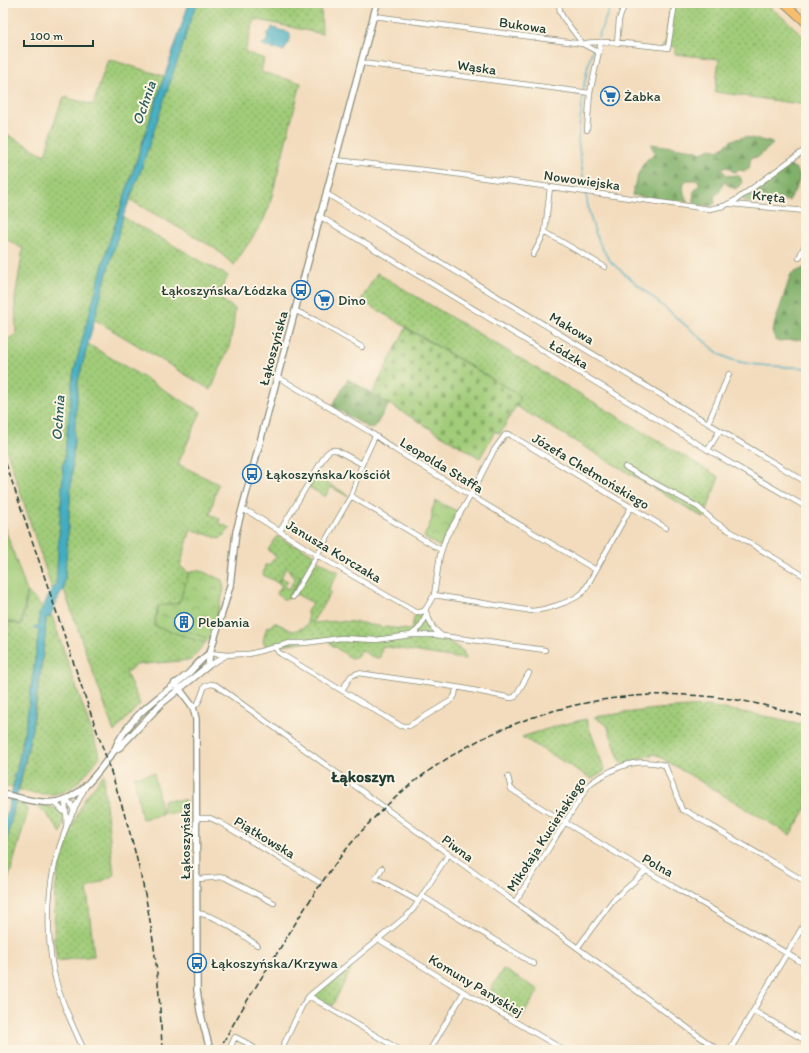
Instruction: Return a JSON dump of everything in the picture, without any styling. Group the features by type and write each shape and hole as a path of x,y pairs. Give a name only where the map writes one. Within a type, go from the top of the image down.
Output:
{"main road":[{"path":"784,3 806,23"}],"street":[{"name":"Łąkoszyńska","path":"208,666 210,653 230,586 236,532 377,3"},
{"path":"559,3 560,12 564,19 583,44 598,52"},
{"path":"617,43 619,20 625,3"},
{"name":"Bukowa","path":"374,16 583,44 587,42 600,42 668,48 675,3"},
{"path":"587,130 590,93 595,74 600,42"},
{"name":"Wąska","path":"362,63 590,93"},
{"name":"Nowowiejska","path":"336,160 582,191 709,209 730,204 806,149"},
{"path":"533,255 545,232 550,187"},
{"name":"Makowa","path":"327,194 806,482"},
{"name":"Kręta","path":"730,204 806,211"},
{"name":"Łódzka","path":"321,217 708,450 806,507"},
{"path":"545,232 605,267"},
{"path":"799,258 806,242"},
{"path":"296,311 362,347"},
{"path":"708,423 729,374"},
{"name":"Leopolda Staffa","path":"278,377 470,495 596,570"},
{"path":"708,450 720,430"},
{"name":"Józefa Chełmońskiego","path":"470,495 494,450 505,435 509,434 666,528"},
{"path":"293,597 351,496 362,464 375,436"},
{"path":"280,531 326,454 331,450 336,450 362,464"},
{"path":"625,467 690,502 715,522 806,577"},
{"path":"411,635 420,628 424,621 425,612 434,595 441,550 446,537 470,495"},
{"path":"351,496 441,550"},
{"path":"434,595 532,611 544,610 581,594 631,507"},
{"name":"Janusza Korczaka","path":"242,510 251,513 317,555 415,612 425,612"},
{"path":"425,612 433,628 443,637"},
{"path":"3,794 42,802 54,802 75,795 86,786 114,751 124,732 140,714 210,653 226,655 249,654 290,643 305,643 341,638 376,640 411,635 443,637 545,650"},
{"path":"275,646 281,654 401,726 409,726 452,700 456,688"},
{"path":"210,653 214,657 220,658"},
{"path":"114,751 120,747 161,704 179,688 208,666 226,655"},
{"path":"342,690 351,676 358,673 511,698 515,697 529,673"},
{"name":"Łąkoszyńska","path":"175,683 193,707 196,719 197,990 200,1011 210,1050"},
{"name":"Piwna","path":"193,707 197,705 200,700 204,686 211,684 216,685 448,855 578,947 647,1000 718,1050"},
{"name":"Mikołaja Kucieńskiego","path":"515,902 592,782 610,771 631,762 652,762 664,764 682,810 688,812 806,882"},
{"name":"Polna","path":"508,777 510,789 806,965"},
{"path":"84,1050 68,1018 57,984 50,948 50,932 52,875 54,866 64,835 86,786"},
{"path":"65,799 71,804 74,811"},
{"path":"64,835 67,816 65,799"},
{"path":"54,802 60,806 67,816"},
{"name":"Piątkowska","path":"196,818 210,818 219,822 319,882"},
{"path":"281,1050 302,1006 309,996 409,914 448,855"},
{"path":"382,868 376,878 420,898 534,964"},
{"path":"578,947 613,900 646,871"},
{"path":"197,879 224,877 274,903"},
{"path":"197,913 205,914 216,919 257,945"},
{"path":"730,1050 806,921"},
{"name":"Komuny Paryskiej","path":"378,939 464,992 564,1050"},
{"path":"430,1050 464,992"},
{"path":"309,996 400,1050"},
{"path":"754,1011 806,1041"},
{"path":"229,1050 235,1037 246,1042 257,1050"}],"green space":[{"path":"197,3 321,3 322,34 254,19 245,52 264,59 261,72 301,83 269,207 262,223 234,265 213,247 130,200 179,58 188,25"},
{"path":"671,3 765,3 806,39 806,105 715,92 719,59 675,54 675,47 662,45 666,42"},
{"path":"108,59 164,76 109,243 73,375 64,463 62,466 63,471 56,586 52,589 3,439 3,343 16,334 15,299 23,249 3,237 3,137 4,133 45,155 58,111 64,97 93,105"},
{"path":"745,137 770,142 773,144 757,158 751,157 749,169 745,171 738,170 735,172 729,167 720,168 727,176 737,175 741,178 742,184 735,189 726,184 726,181 723,183 720,191 714,196 715,203 711,206 698,205 693,201 694,191 700,185 697,180 687,180 684,183 683,186 685,196 688,203 683,201 671,201 632,195 642,167 649,157 655,152 651,144 695,150 701,153 710,148 718,151 732,140"},
{"path":"790,166 799,172 799,177 797,187 789,201 778,199 777,202 774,203 745,202 742,199"},
{"path":"123,217 228,276 222,287 221,299 235,309 233,329 229,347 211,390 94,319"},
{"path":"806,267 806,339 776,341 772,332 791,274"},
{"path":"377,273 719,477 704,518 516,406 520,399 519,395 361,300"},
{"path":"406,328 519,395 520,399 500,434 495,431 480,458 372,394"},
{"path":"88,344 201,412 178,464 218,484 210,514 220,519 219,523 231,528 220,539 191,529 180,566 189,573 179,603 158,606 154,626 205,643 191,660 135,665 126,673 140,704 114,732 64,590 78,381"},
{"path":"348,379 389,404 374,428 370,429 332,406"},
{"path":"316,476 348,495 347,496 331,487 325,497 309,487"},
{"path":"436,501 459,512 440,547 424,537 432,519 432,510"},
{"path":"3,523 27,592 21,624 3,620"},
{"path":"277,536 294,546 296,544 314,555 290,598 287,599 301,577 286,568 278,583 263,575 265,565 269,565 276,556 268,550"},
{"path":"317,560 339,572 328,590 331,592 312,623 340,621 411,630 415,615 424,615 438,635 387,638 342,637 266,647 263,641 267,626 271,627 274,622 293,631 303,628 308,624 307,611 313,603 296,594"},
{"path":"196,570 222,580 224,589 215,623 209,639 205,643 154,626 158,606 179,603 189,573"},
{"path":"290,571 301,577 285,600 276,594 279,589 282,589 280,588 282,585 278,583 281,578 288,581 284,587 289,589 295,578 289,573"},
{"path":"28,592 44,608 40,615 39,626 34,629 39,630 27,718 16,773 12,777 15,778 12,788 3,786 3,621 22,625"},
{"path":"52,616 100,757 74,785 61,792 45,794 19,791 36,705 45,639 46,617"},
{"path":"192,617 214,623 209,639 187,631"},
{"path":"411,636 440,637 445,639 463,651 466,659 382,646 380,658 373,657 359,650 358,656 351,658 329,643 333,641"},
{"path":"708,706 806,725 806,809 790,835 655,754 621,764 607,725 594,717 656,709"},
{"path":"586,719 605,771 592,779 522,737 553,727"},
{"path":"154,773 162,815 142,819 134,777"},
{"path":"104,774 104,787 114,875 87,889 94,956 57,961 54,938 55,892 60,860 65,851 70,832 84,799"},
{"path":"163,800 185,800 185,813 163,813"},
{"path":"15,803 23,804 28,811 3,898 3,857"},
{"path":"32,804 53,808 61,813 64,817 61,833 45,812"},
{"path":"351,966 350,972 332,1006 316,997 315,994"},
{"path":"503,969 539,990 520,1020 485,999"}],"water":[{"path":"189,3 197,3 141,170 123,217 78,381 64,590 50,617 46,618 45,639 31,733 3,857 3,829 15,778 12,777 16,773 27,718 39,630 33,629 35,626 39,626 39,615 52,589 56,586 63,471 62,466 64,463 73,375 109,243"},
{"path":"271,27 290,34 290,40 284,51 278,49 274,50 269,47 267,48 262,44 267,40 267,34 270,32"}],"waterway":[{"path":"598,37 612,3"},
{"path":"583,90 592,51"},
{"path":"583,94 578,140 585,190"},
{"path":"586,194 594,230 602,248 612,263 718,353 731,360 752,364 806,368"}],"railway":[{"path":"3,455 111,773 133,844 149,913 158,981 162,1050"},
{"path":"219,1050 300,916 346,849 373,819 418,779 467,747 519,722 574,705 632,696 690,695 748,702 806,717"}],"place":[{"name":"Żabka","path":"610,96"},
{"name":"Łąkoszyńska/Łódzka","path":"301,290"},
{"name":"Dino","path":"324,300"},
{"name":"Łąkoszyńska/kościół","path":"252,474"},
{"name":"Plebania","path":"184,622"},
{"name":"Łąkoszyńska/Krzywa","path":"197,963"}],"district":[{"name":"Łąkoszyn","path":"363,776"}],"water label":[{"name":"Ochnia","path":"144,103"},
{"name":"Ochnia","path":"58,418"}]}
